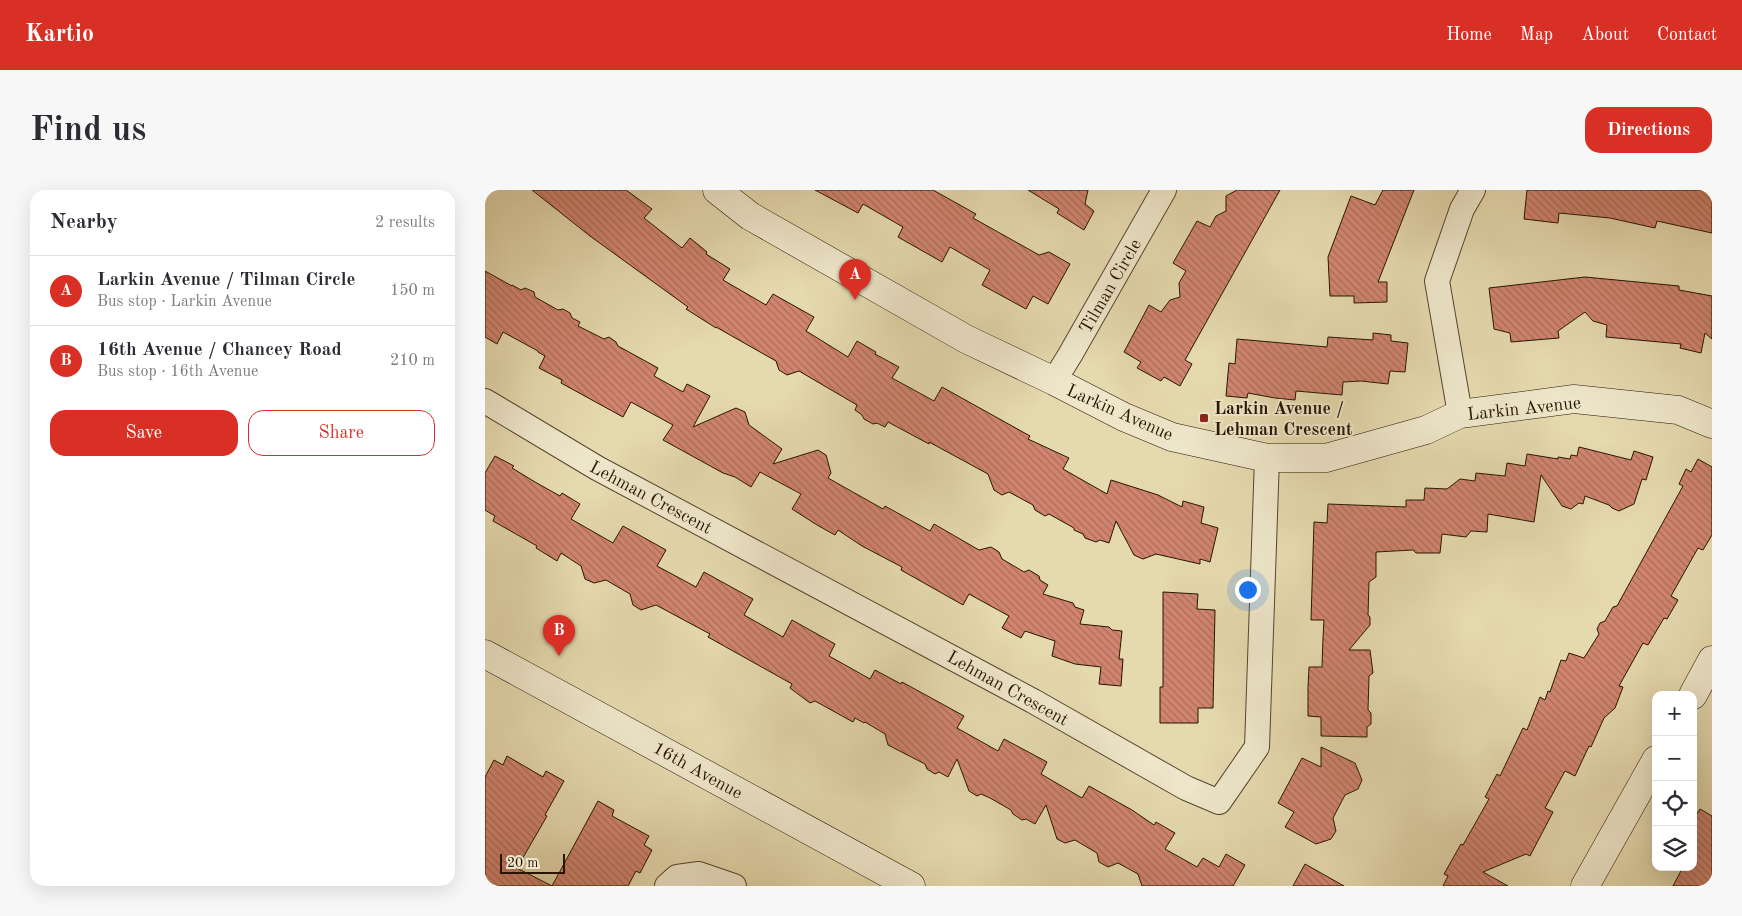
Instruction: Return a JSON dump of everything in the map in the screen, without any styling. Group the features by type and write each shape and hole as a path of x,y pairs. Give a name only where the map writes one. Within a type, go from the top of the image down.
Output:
{"street":[{"name":"Larkin Avenue","path":"717,190 750,216 840,269 966,339 1124,417 1171,437 1267,458 1326,458 1426,430 1461,414 1574,399 1678,410 1712,424"},
{"name":"Tilman Circle","path":"1054,381 1164,190"},
{"path":"1461,414 1437,281 1462,209 1473,190"},
{"name":"Lehman Crescent","path":"485,401 597,468 1033,701 1186,788 1219,802 1257,747 1267,458"},
{"name":"16th Avenue","path":"485,654 911,886"},
{"path":"1695,691 1712,660"},
{"path":"1585,886 1652,767"},
{"path":"667,886 677,877 699,874 734,886"}],"building":[{"path":"532,190 626,190 652,209 644,218 682,248 690,238 707,252 706,254 730,269 723,280 766,305 773,294 814,317 806,331 848,357 857,341 876,352 875,354 899,367 892,378 934,401 942,387 1030,436 1028,439 1069,458 1063,469 1107,494 1111,480 1158,495 1182,507 1183,501 1204,507 1201,523 1218,528 1210,562 1200,559 1200,564 1156,554 1143,559 1134,555 1116,521 1109,543 1100,540 1096,542 1085,538 1083,534 1074,530 1074,528 1049,514 1045,516 1035,510 1033,505 1009,492 1002,495 994,490 988,474 888,422 885,427 877,423 873,424 864,419 855,410 857,405 799,371 787,375 779,370 776,361 686,309 688,307 590,236"},
{"path":"815,190 933,190 976,214 973,218 1039,255 1049,252 1070,264 1048,304 1033,296 1026,309 982,285 990,270 950,247 942,262 898,237 903,227 863,204 858,213"},
{"path":"1028,190 1088,190 1085,204 1094,211 1084,230 1057,213 1059,209"},
{"path":"1237,190 1280,190 1185,360 1192,364 1180,386 1164,377 1161,381 1137,368 1141,362 1124,352 1149,305 1161,312 1170,300 1180,297 1179,283 1186,271 1173,263 1197,221 1210,227 1216,216 1226,211 1226,196"},
{"path":"1383,190 1414,190 1378,282 1387,282 1387,302 1354,303 1354,296 1330,296 1328,257 1351,196 1375,205"},
{"path":"1527,190 1712,190 1712,233 1657,221 1655,228 1610,218 1559,213 1558,223 1524,219"},
{"path":"485,271 521,290 525,288 534,292 535,297 558,310 563,309 570,313 572,318 580,322 578,326 604,339 609,337 618,346 658,368 654,376 683,392 687,384 710,396 693,427 736,408 745,412 749,425 782,449 773,464 818,450 826,455 831,473 828,478 883,509 885,506 930,531 934,524 979,550 991,547 999,552 1002,559 1024,572 1029,570 1039,576 1040,580 1048,585 1043,594 1073,603 1075,607 1084,610 1080,624 1109,627 1112,630 1122,631 1119,659 1123,659 1121,686 1099,684 1101,667 1075,664 1052,656 1055,641 1025,631 1021,638 1002,628 1009,616 969,594 963,605 901,570 902,567 862,546 838,530 835,535 817,525 792,509 801,494 760,472 751,487 663,440 673,425 631,402 623,417 561,383 562,380 539,368 545,356 538,351 503,332 497,344 485,337"},
{"path":"1585,277 1679,286 1679,290 1712,296 1712,339 1705,333 1701,353 1680,348 1681,344 1606,337 1607,325 1593,321 1585,312 1558,331 1559,338 1511,342 1510,333 1494,329 1489,288"},
{"path":"1373,333 1391,335 1391,341 1408,343 1405,372 1390,371 1388,384 1361,381 1343,382 1342,395 1296,391 1295,400 1248,393 1247,398 1226,396 1229,363 1235,364 1237,339 1327,347 1328,337 1373,340"},
{"path":"1579,447 1631,460 1634,451 1653,457 1646,480 1642,479 1634,504 1619,511 1585,496 1583,504 1579,503 1571,509 1562,506 1541,475 1534,522 1488,514 1487,532 1471,531 1466,537 1442,534 1440,553 1416,553 1413,550 1376,552 1376,577 1369,582 1368,615 1370,617 1370,625 1349,650 1370,650 1373,673 1369,676 1368,710 1371,713 1371,724 1367,727 1367,737 1321,736 1321,717 1308,716 1308,688 1309,667 1322,667 1324,620 1311,620 1314,522 1327,523 1328,504 1406,507 1406,500 1424,500 1425,488 1447,489 1460,479 1475,481 1476,473 1505,476 1507,463 1525,466 1527,454 1570,459 1571,455 1577,456"},
{"path":"495,456 514,466 512,468 535,482 560,496 562,493 580,504 571,519 613,543 623,526 666,550 657,566 696,587 704,572 753,599 744,615 783,637 792,620 835,644 829,656 870,679 875,670 901,684 902,682 964,716 957,728 998,751 1004,739 1047,762 1041,774 1082,798 1089,786 1132,810 1154,825 1156,822 1175,833 1165,849 1197,867 1203,858 1219,867 1226,854 1245,865 1233,886 1142,886 1138,874 1118,863 1108,867 1099,862 1097,853 1075,840 1065,843 1057,839 1046,805 1035,824 1026,819 1022,820 1013,814 1011,810 990,798 981,794 977,796 969,791 957,759 948,777 939,772 935,774 927,769 925,764 888,745 885,734 865,722 855,718 853,722 815,701 810,703 790,688 792,684 708,637 710,634 656,605 641,610 633,605 630,594 606,580 594,583 585,579 581,566 561,553 557,561 536,548 537,546 493,521 495,516 485,510 485,473"},
{"path":"1698,459 1712,467 1712,535 1703,550 1698,548 1671,596 1678,600 1667,619 1664,618 1648,645 1643,643 1619,686 1623,687 1615,708 1604,718 1575,776 1565,771 1545,808 1553,812 1530,856 1526,854 1483,872 1508,886 1443,886 1448,876 1444,874 1489,799 1485,797 1497,774 1500,776 1523,728 1527,730 1540,697 1545,700 1548,691 1550,692 1561,660 1566,661 1569,653 1584,658 1599,634 1597,629 1600,623 1605,621 1613,607 1617,606 1683,486 1679,484 1686,469 1691,472"},
{"path":"1163,592 1198,594 1197,609 1215,610 1213,708 1198,708 1198,723 1160,723 1160,687 1163,687"},
{"path":"1321,747 1355,763 1362,780 1358,789 1345,795 1333,818 1336,831 1331,839 1316,844 1285,827 1294,812 1278,803 1302,758 1321,767"},
{"path":"507,756 543,777 546,771 564,781 545,815 547,816 517,868 552,886 485,886 485,777 494,760 503,765"},
{"path":"598,801 614,810 612,816 649,836 644,845 652,850 640,873 636,871 628,886 552,886"},
{"path":"1700,809 1712,816 1712,886 1673,886 1681,871 1697,871 1697,814"},
{"path":"1305,864 1344,886 1293,886"}],"place":[{"name":"Larkin Avenue / Tilman Circle","path":"855,300"},
{"name":"Larkin Avenue / Lehman Crescent","path":"1204,418"},
{"name":"16th Avenue / Chancey Road","path":"559,656"}]}
